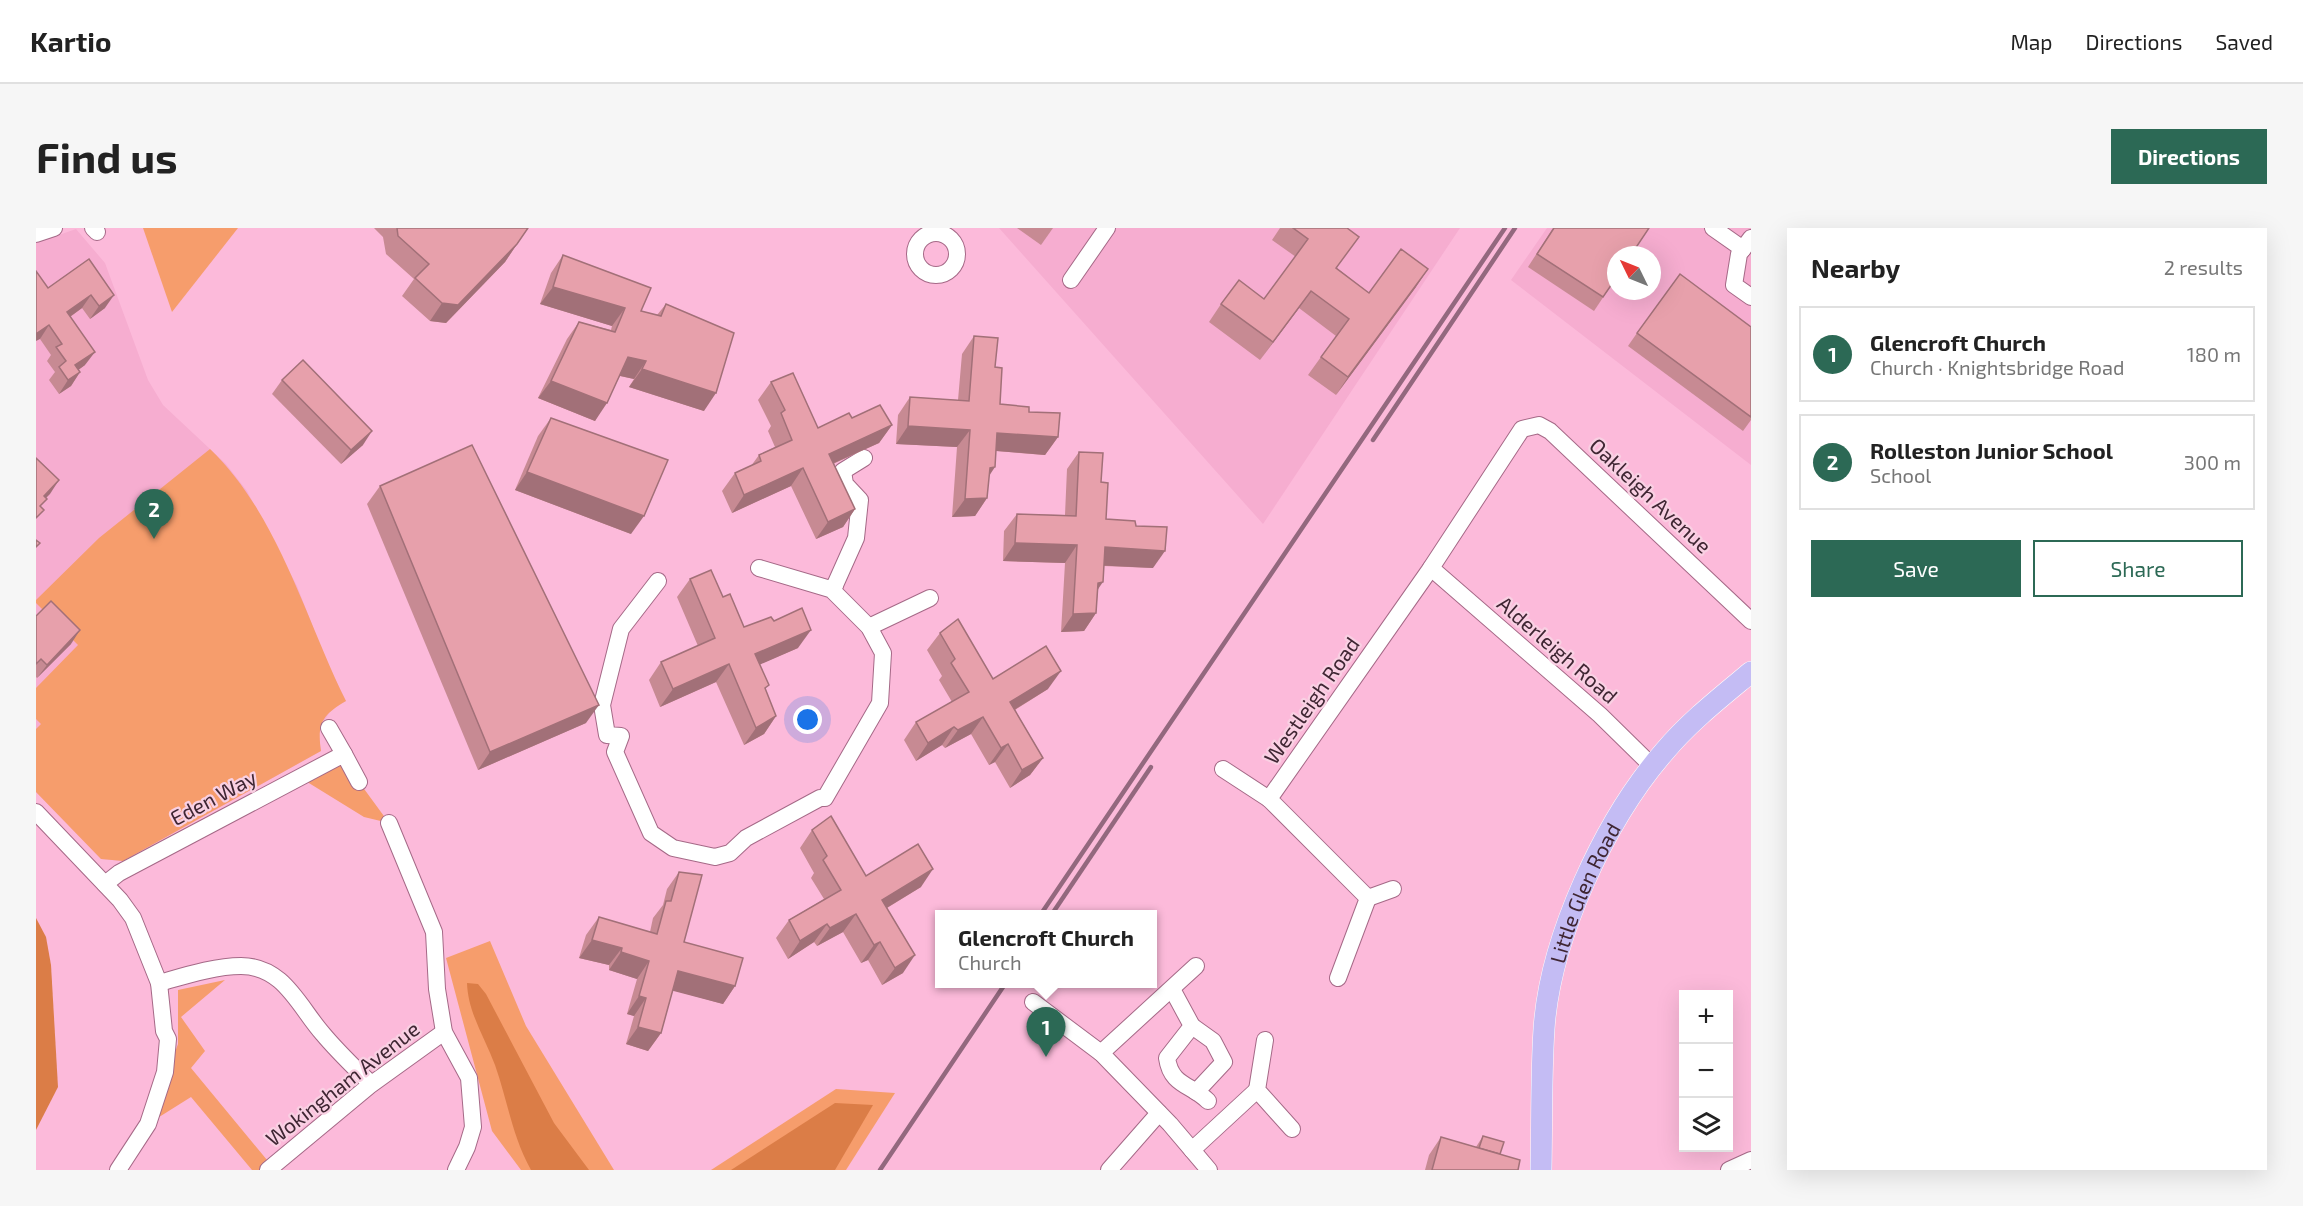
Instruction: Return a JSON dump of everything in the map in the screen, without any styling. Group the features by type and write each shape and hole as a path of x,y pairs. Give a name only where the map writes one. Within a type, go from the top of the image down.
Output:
{"main road":[{"name":"Little Glen Road","path":"1541,1170 1544,1027 1558,958 1573,913 1596,858 1613,826 1652,766 1683,731 1751,672"}],"street":[{"path":"36,234 54,228"},
{"path":"1071,280 1107,228"},
{"path":"1713,228 1747,243 1739,254 1734,285 1749,295"},
{"name":"Oakleigh Avenue","path":"1515,439 1522,429 1533,425 1550,431 1751,621"},
{"name":"Westleigh Road","path":"1269,799 1431,568 1515,439"},
{"path":"658,581 621,628 602,705 607,735 621,736 615,752 651,833 673,848 715,856 730,853 746,838 825,798 880,703 883,653 869,627 833,591 856,538 860,500 845,484 843,471 864,458"},
{"path":"759,567 830,589 835,585"},
{"name":"Alderleigh Road","path":"1431,568 1600,715 1652,766"},
{"path":"869,627 930,598"},
{"path":"329,728 358,783"},
{"name":"Eden Way","path":"105,884 119,873 344,754"},
{"path":"1223,769 1269,799 1368,898"},
{"path":"36,812 105,884 133,918 159,982 164,1031 168,1040 165,1072 148,1124 118,1170"},
{"path":"389,823 434,932 437,988 444,1032 469,1078 473,1127 463,1167"},
{"path":"1338,978 1368,898 1393,889"},
{"path":"159,982 242,966 264,971 279,979 290,989 322,1033 371,1084"},
{"path":"1101,1053 1196,966"},
{"path":"1172,988 1192,1026 1213,1041 1224,1062 1202,1096 1185,1087 1169,1072 1167,1058 1192,1026"},
{"path":"1033,1002 1101,1053 1159,1113 1209,1170"},
{"name":"Wokingham Avenue","path":"268,1170 371,1084 444,1032"},
{"path":"1192,1150 1257,1090 1265,1040"},
{"path":"1257,1090 1292,1129"},
{"path":"1109,1170 1159,1113"},
{"path":"1728,1170 1751,1160"}],"shaded area":[{"path":"143,228 238,228 172,312"},
{"path":"999,228 1460,228 1263,524"},
{"path":"1547,228 1751,228 1751,465 1511,280"},
{"path":"76,229 105,263 148,380 163,405 226,464 247,491 297,586 325,658 346,701 331,710 318,731 321,751 123,861 101,859 36,792 36,243"},
{"path":"210,449 234,475 272,535 346,701 331,711 323,721 320,734 321,751 123,861 101,859 36,792 36,729 41,724 36,719 36,688 78,645 36,603 36,600 99,538"},
{"path":"344,754 359,782 389,823 364,817 304,780"},
{"path":"36,918 46,937 51,965 58,1087 36,1130"},
{"path":"490,941 526,1026 614,1170 521,1170 492,1131 446,958"},
{"path":"225,980 181,1017 205,1051 191,1068 272,1166 267,1170 252,1170 191,1097 148,1124 178,1044 178,990"},
{"path":"467,983 478,984 486,994 554,1123 589,1170 531,1170 515,1132 495,1065 470,1005"},
{"path":"836,1089 895,1093 846,1170 711,1170"},
{"path":"835,1103 873,1105 835,1170 731,1170"}],"building":[{"path":"397,228 528,228 517,244 458,305 442,303 415,278 429,264 398,236"},
{"path":"1293,228 1347,228 1359,237 1336,268 1369,293 1401,249 1428,269 1348,377 1321,357 1349,319 1311,291 1273,342 1221,304 1239,280 1264,299 1308,239"},
{"path":"1554,228 1649,228 1637,246 1607,246 1607,291 1603,297 1537,254"},
{"path":"563,255 651,288 641,311 661,316 666,304 734,333 716,393 642,369 646,361 628,357 607,403 551,381 579,322 615,332 625,308 553,287"},
{"path":"89,259 114,295 99,306 91,295 67,312 95,352 75,365 80,372 68,380 59,367 66,361 56,347 62,344 49,325 36,334 36,271 48,288"},
{"path":"1680,274 1751,327 1751,417 1637,333"},
{"path":"974,336 998,338 995,367 1002,368 1000,404 1029,407 1029,412 1060,413 1058,437 997,433 995,467 990,468 987,498 965,499 970,430 908,426 910,397 969,401"},
{"path":"303,360 372,431 351,450 282,380"},
{"path":"793,373 818,428 849,413 852,418 880,405 892,425 829,454 855,509 828,522 803,468 744,495 735,473 761,461 759,455 792,440 781,413 785,410 771,382"},
{"path":"551,418 668,460 644,516 527,472"},
{"path":"472,445 599,705 490,752 380,486"},
{"path":"1079,452 1103,453 1101,482 1108,483 1106,519 1135,521 1136,526 1167,527 1165,551 1105,547 1103,582 1098,583 1096,613 1073,614 1077,545 1015,543 1017,514 1076,516"},
{"path":"36,458 59,480 44,496 47,499 40,506 44,510 36,518"},
{"path":"711,570 723,597 730,594 744,627 771,617 774,621 802,608 811,630 755,654 769,685 765,688 776,716 756,728 729,664 673,689 661,662 715,638 690,579"},
{"path":"51,601 80,630 47,665 41,659 36,664 36,616"},
{"path":"958,619 993,679 1046,646 1061,671 1010,702 1043,758 1022,770 1008,744 1001,748 983,717 958,730 954,727 928,743 916,722 969,692 951,663 955,659 940,633"},
{"path":"831,816 866,876 918,844 933,869 882,900 915,955 895,968 880,942 874,945 856,914 830,928 827,924 800,941 789,920 841,890 823,860 827,856 812,830"},
{"path":"679,872 702,875 684,942 743,958 735,986 678,971 661,1033 638,1027 646,998 639,996 649,961 621,952 622,948 592,940 599,917 657,934 666,901 671,901"},
{"path":"1483,1136 1504,1142 1500,1154 1479,1148"},
{"path":"1441,1137 1520,1160 1518,1170 1432,1170"}],"railway":[{"path":"1044,910 1505,228"},
{"path":"1373,440 1515,228"},
{"path":"1055,910 1151,767"},
{"path":"880,1170 1002,988"}],"place":[{"name":"Rolleston Junior School","path":"154,539"},
{"name":"Glencroft Church","path":"1046,1057"}]}
